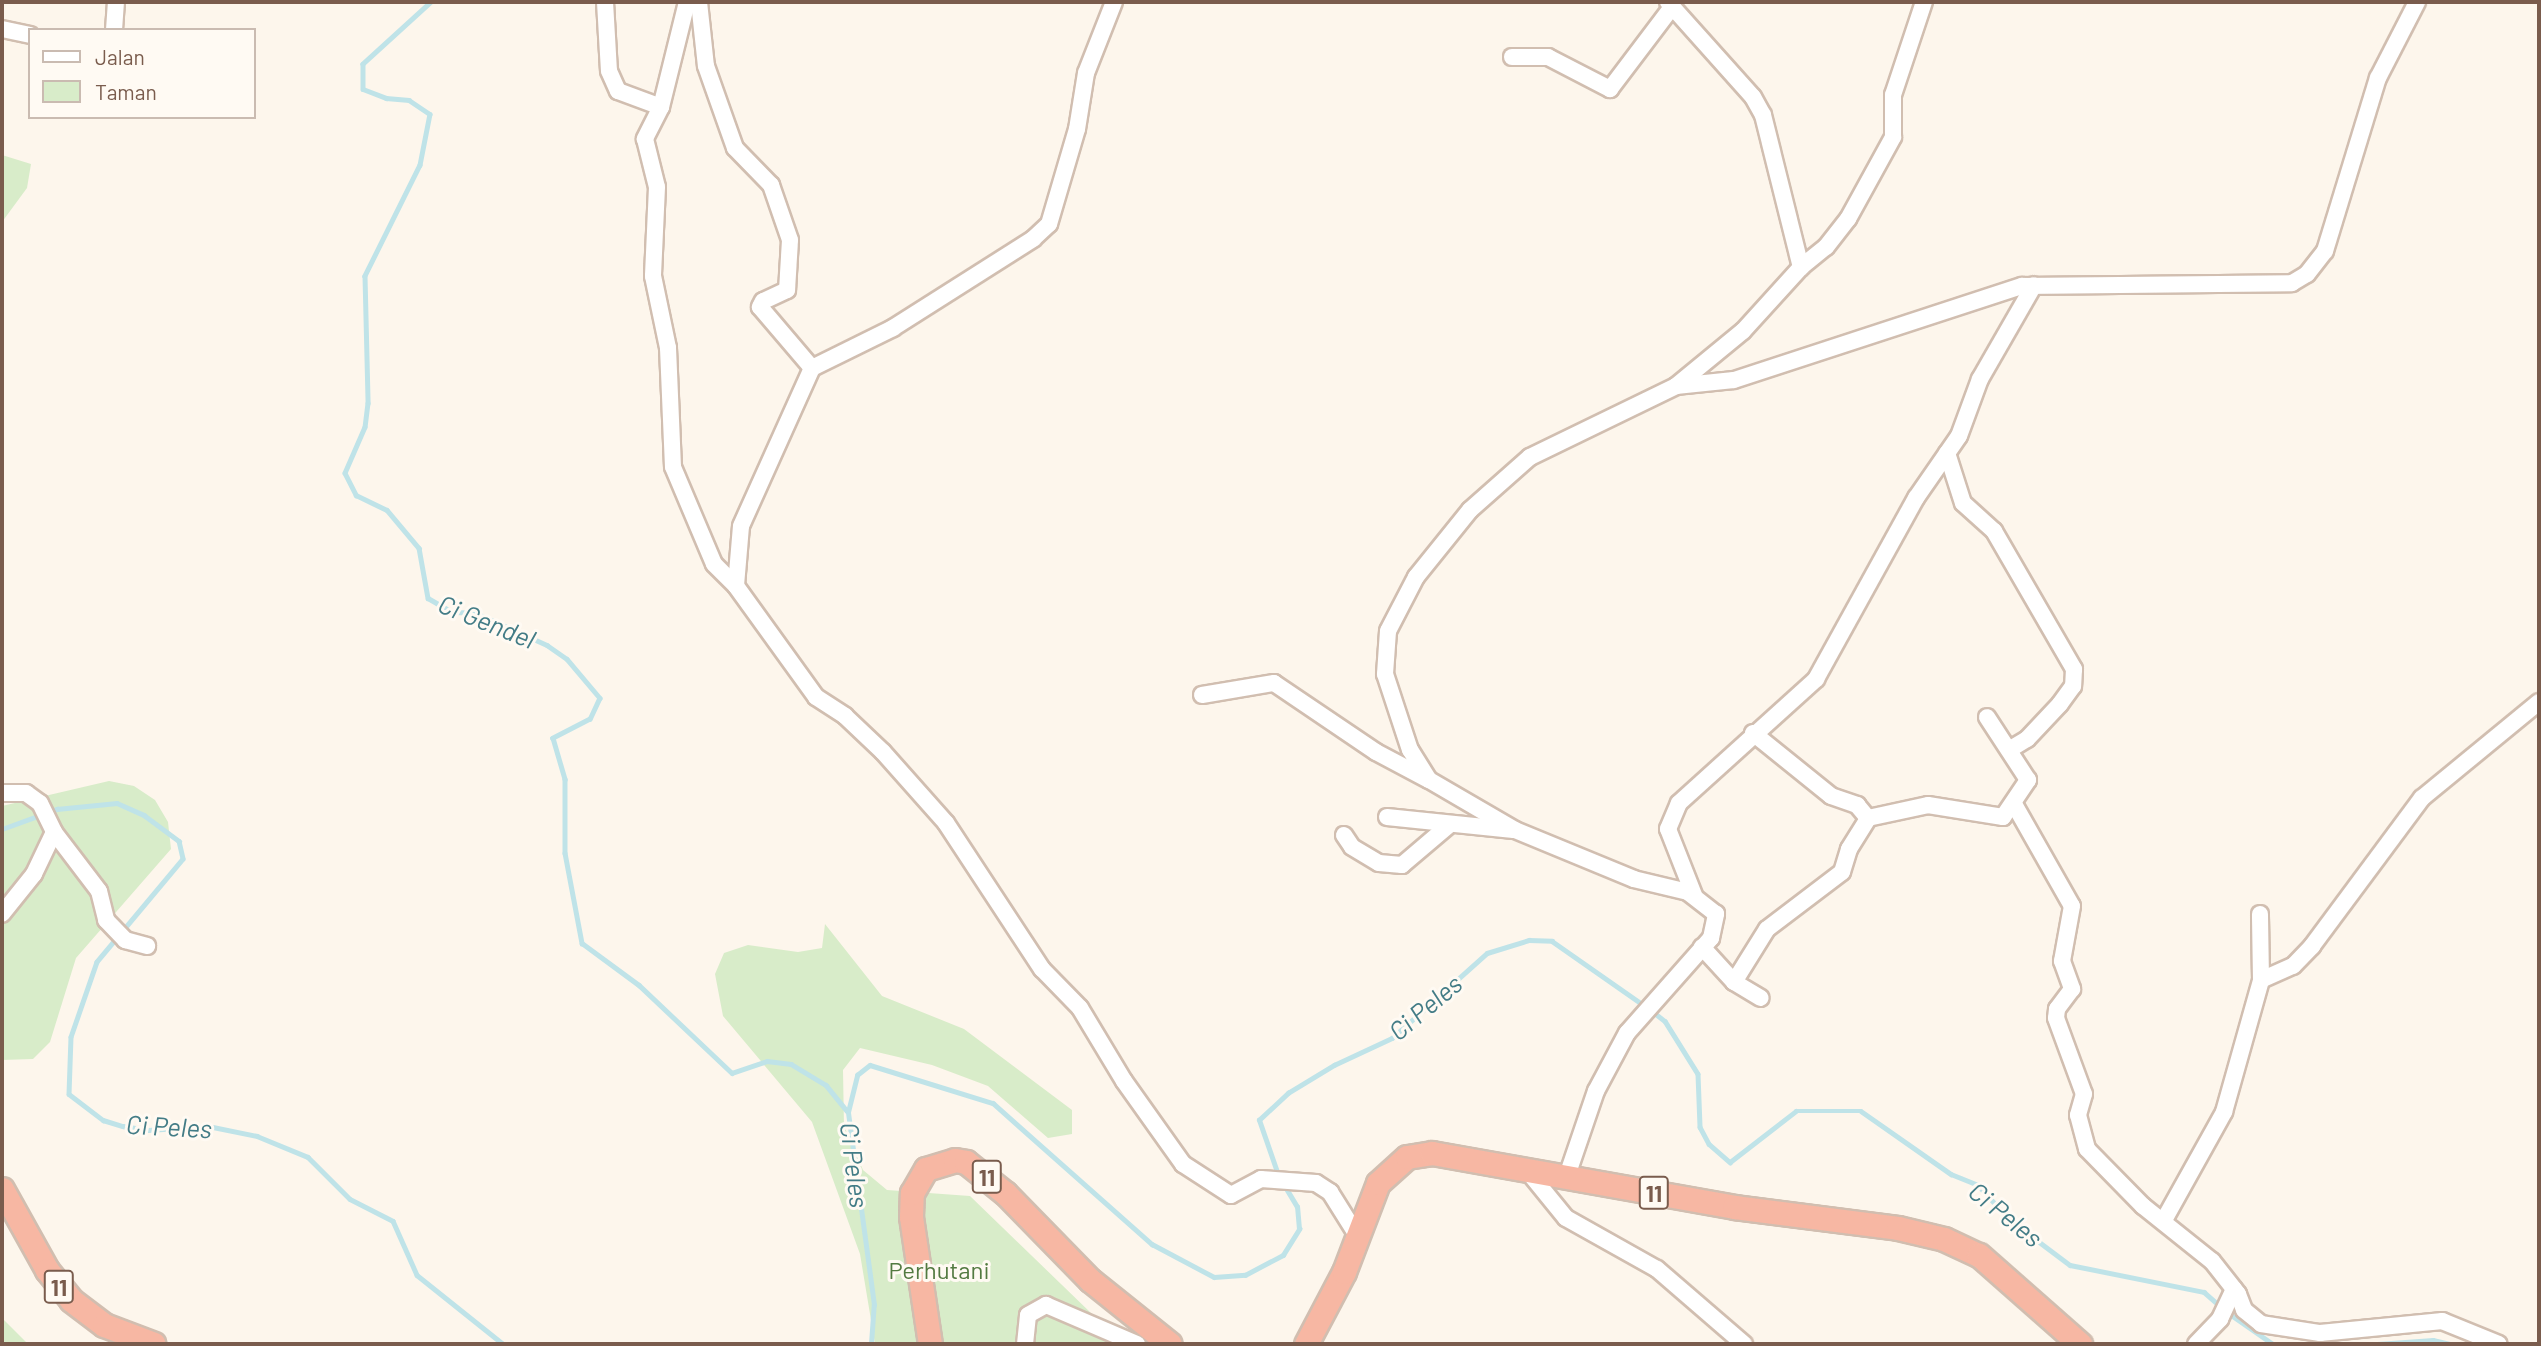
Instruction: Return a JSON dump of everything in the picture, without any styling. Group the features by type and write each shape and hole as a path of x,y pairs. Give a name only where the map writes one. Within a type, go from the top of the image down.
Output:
{"highway":[{"name":"11","path":"1306,1344 1344,1272 1378,1183 1406,1157 1432,1153 1944,1239 1979,1255 2080,1344"},
{"name":"11","path":"930,1344 911,1217 912,1193 926,1169 955,1160 966,1163 1005,1193 1090,1280 1170,1344"},
{"name":"11","path":"2,1189 47,1270 71,1300 104,1325 154,1344"}],"street":[{"path":"114,28 116,2"},
{"path":"605,2 609,71 618,91 661,107"},
{"path":"687,2 661,107 645,139 657,187 653,275 668,348 673,467 715,564 736,586 816,696 845,716 883,752 946,823 1042,969 1080,1008 1124,1081 1183,1164 1231,1195 1261,1179 1304,1182 1330,1192 1357,1235"},
{"path":"699,2 706,65 735,148 772,185 790,240 788,290 763,301 760,307 812,368"},
{"path":"736,586 741,526 812,368 893,328 1033,239 1049,223 1074,142 1086,73 1114,2"},
{"path":"1429,780 1410,750 1384,674 1388,631 1416,577 1469,510 1530,457 1676,386 1742,331 1801,267 1839,233 1894,137 1893,95 1924,2"},
{"path":"1676,386 1734,380 2034,285 2272,286 2292,283 2307,274 2319,261 2332,235 2378,78 2417,2"},
{"path":"1511,57 1548,57 1610,89 1670,4 1753,97 1763,115 1801,267"},
{"path":"2,29 28,35"},
{"path":"1694,895 1693,883 1668,829 1679,803 1753,733 1816,679 1916,498 1965,426 1986,368 2034,285"},
{"path":"1947,453 1963,503 1994,531 2074,668 2073,686 2060,704 2027,739 2009,750"},
{"path":"1202,695 1274,683 1376,752 1515,830 1634,879 1694,895 1708,904 1718,922 1702,947 1627,1033 1596,1091 1575,1178 1541,1192"},
{"path":"2262,980 2293,966 2312,946 2422,798 2539,702"},
{"path":"1734,982 1767,929 1846,867 1849,849 1868,818 1928,805 2003,817 2028,780 1987,717"},
{"path":"1753,733 1832,796 1857,805 1868,818"},
{"path":"2,793 26,793 40,803 53,827 99,891 106,920 125,940 148,946"},
{"path":"2014,804 2072,906 2062,961 2072,989 2057,1009 2056,1018 2084,1094 2078,1115 2087,1149 2143,1206 2164,1220 2211,1261 2229,1301 2261,1324 2286,1330 2320,1333 2442,1321 2499,1344"},
{"path":"1387,817 1515,830"},
{"path":"1343,835 1352,847 1379,863 1402,865 1449,825"},
{"path":"2,914 34,874 53,827"},
{"path":"2164,1220 2224,1112 2262,980 2260,914"},
{"path":"1702,947 1734,982 1761,998"},
{"path":"1527,1168 1541,1192 1566,1218 1610,1241 1690,1293 1744,1344"},
{"path":"2196,1344 2229,1301"},
{"path":"1025,1344 1028,1315 1046,1306 1137,1344"}],"green space":[{"path":"2,155 31,164 27,188 2,222"},
{"path":"109,781 134,786 155,800 168,822 171,849 76,958 50,1042 33,1059 2,1060 2,806"},
{"name":"Perhutani","path":"825,924 882,996 964,1029 1072,1110 1072,1134 1048,1138 988,1086 932,1065 860,1048 843,1070 844,1126 863,1170 887,1190 970,1196 1123,1344 875,1344 860,1254 812,1122 723,1016 715,974 724,953 748,945 798,952 822,948"},
{"path":"2,1318 28,1344 2,1344"}],"waterway":[{"name":"Ci Gendel","path":"431,2 363,64 363,89 386,98 409,100 430,114 420,165 365,276 368,403 365,427 345,473 356,495 387,510 419,548 428,598 452,612 476,613 547,645 567,659 600,698 590,719 553,738 565,779 565,853 582,943 639,985 732,1073 767,1061 791,1064 826,1085 847,1111"},
{"name":"Ci Peles","path":"2,829 57,809 117,803 144,815 179,841 183,859 97,962 71,1037 69,1094 103,1120 123,1126 148,1130 208,1126 257,1136 308,1157 350,1199 393,1221 417,1275 503,1344"},
{"name":"Ci Peles","path":"1278,1175 1259,1120 1288,1093 1334,1065 1392,1038 1487,953 1529,940 1552,941 1645,1006"},
{"name":"Ci Peles","path":"1652,1011 1665,1021 1698,1074 1700,1127 1709,1144 1730,1162 1796,1111 1861,1111 1951,1174 1978,1185 2010,1220 2070,1265 2204,1292 2220,1306"},
{"name":"Ci Peles","path":"871,1344 874,1305 848,1112 857,1075 870,1065 993,1103 1152,1244 1214,1277 1245,1275 1283,1255 1299,1229 1297,1207 1284,1185"},
{"name":"Ci Peles","path":"2227,1312 2273,1344"},
{"name":"Ci Peles","path":"2377,1344 2433,1340 2451,1344"}]}
